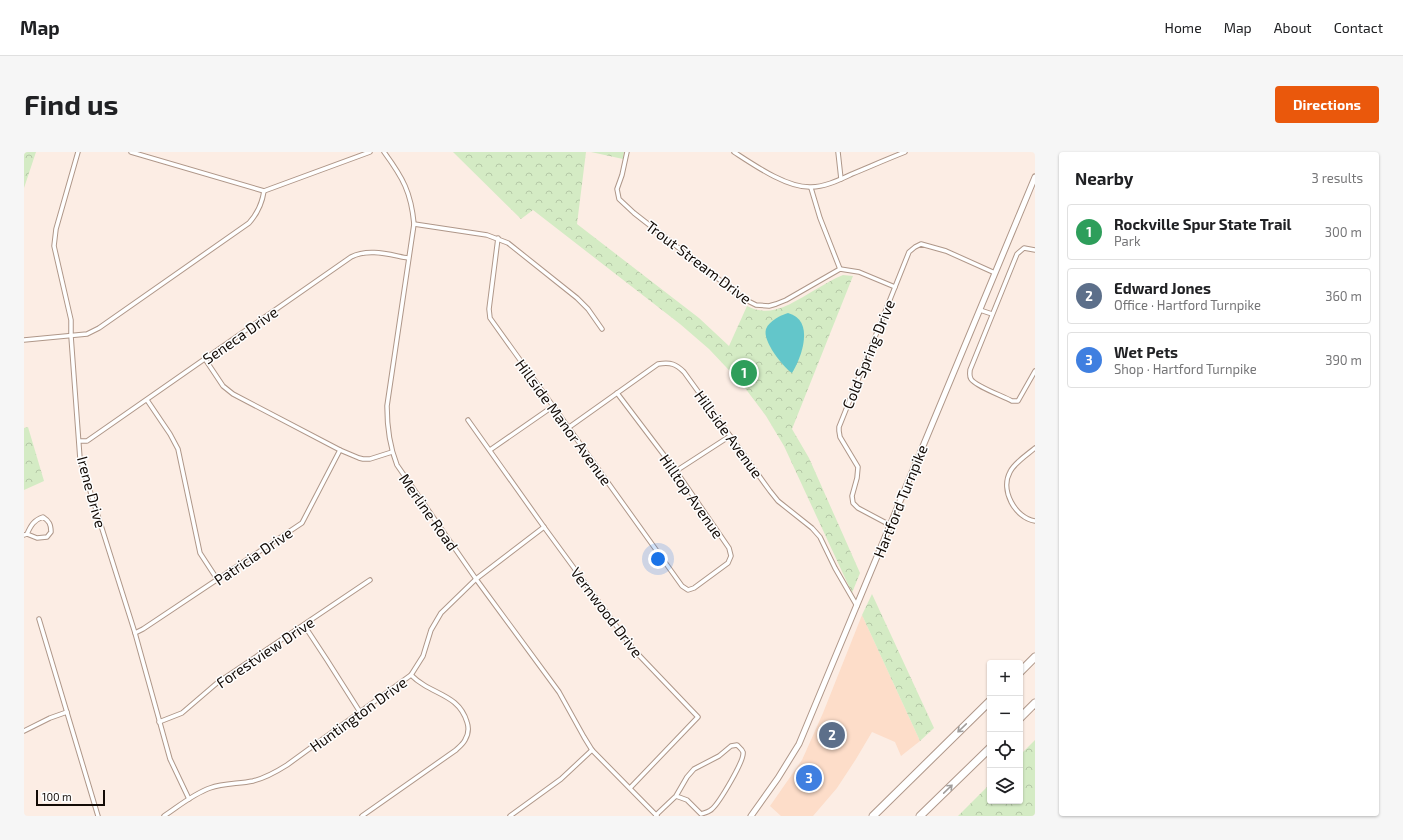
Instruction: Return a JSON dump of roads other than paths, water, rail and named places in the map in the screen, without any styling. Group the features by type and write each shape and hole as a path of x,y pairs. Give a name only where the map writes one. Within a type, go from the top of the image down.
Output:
{"highway":[{"path":"1023,669 1035,657"},
{"path":"1023,715 1035,703"},
{"path":"873,816 987,704"},
{"path":"920,816 987,751"}],"main road":[{"name":"Hartford Turnpike","path":"751,816 778,778 799,744 1035,177"}],"street":[{"name":"Irene Drive","path":"78,152 56,229 54,246 71,320 80,459 135,633 170,759 179,782 189,799"},
{"path":"131,152 264,191 370,152"},
{"name":"Merline Road","path":"384,152 402,178 408,191 413,207 414,224 387,406 387,424 392,452 397,465 476,579 560,692 592,750 656,815"},
{"name":"Trout Stream Drive","path":"627,152 617,189 619,199 634,213 744,299 756,305 769,306 776,304 786,300 840,269"},
{"path":"734,152 787,183 811,188 841,179 905,152"},
{"path":"838,152 841,179"},
{"path":"811,188 820,218 840,269 859,272 895,287"},
{"path":"24,340 87,334 99,328 249,223 260,209 264,191"},
{"path":"414,224 487,235 508,243 576,298 588,309 602,329"},
{"name":"Hillside Manor Avenue","path":"498,238 489,309 490,318 682,586 688,590"},
{"name":"Cold Spring Drive","path":"890,525 858,508 853,503 852,496 858,468 840,436 839,427 909,252 921,244 946,251 995,273"},
{"path":"1035,250 1028,248 1021,250 992,314 970,370 970,376 971,381 989,391 1012,401 1018,401 1035,371"},
{"name":"Seneca Drive","path":"79,441 87,441 357,254 367,252 408,258"},
{"path":"980,310 992,314"},
{"path":"206,359 223,386 233,394 340,450 363,459 370,459 392,452"},
{"name":"Hillside Avenue","path":"568,428 658,364 665,363 677,365 684,372 774,496 812,528 820,537 856,606"},
{"name":"Hilltop Avenue","path":"617,392 676,471 729,548 731,556 728,563 694,588 688,590"},
{"path":"147,400 170,434 178,450 200,553 217,579"},
{"path":"490,450 552,406"},
{"name":"Vernwood Drive","path":"468,420 634,650 698,717 630,788"},
{"path":"676,471 730,436"},
{"path":"1035,448 1023,457 1010,472 1007,486 1010,501 1020,515 1035,521"},
{"name":"Patricia Drive","path":"135,633 302,523 340,450"},
{"path":"43,517 48,520 51,526 51,532 46,537 37,538 26,534 36,520 43,517"},
{"name":"Huntington Drive","path":"166,816 189,799 209,788 253,781 272,774 287,766 411,675 423,656 431,630 441,613 476,579 544,527"},
{"name":"Forestview Drive","path":"159,722 182,713 217,683 370,580"},
{"path":"39,619 98,816"},
{"path":"304,625 360,712"},
{"path":"362,816 456,750 465,740 468,732 468,725 465,715 457,704 423,685 411,675"},
{"path":"24,731 50,718 68,712"},
{"path":"656,815 676,796 687,777 694,769 719,756 731,746 737,745 741,748 743,753 742,760 724,794 713,808 706,813 701,814 687,800 676,796"},
{"path":"510,816 561,779 592,750"}],"water":[{"path":"788,313 796,317 801,323 804,331 802,349 792,373 770,347 766,334 766,329 772,321"}],"place":[{"name":"Rockville Spur State Trail","path":"744,373"},
{"name":"Edward Jones","path":"832,735"},
{"name":"Wet Pets","path":"809,778"}]}
